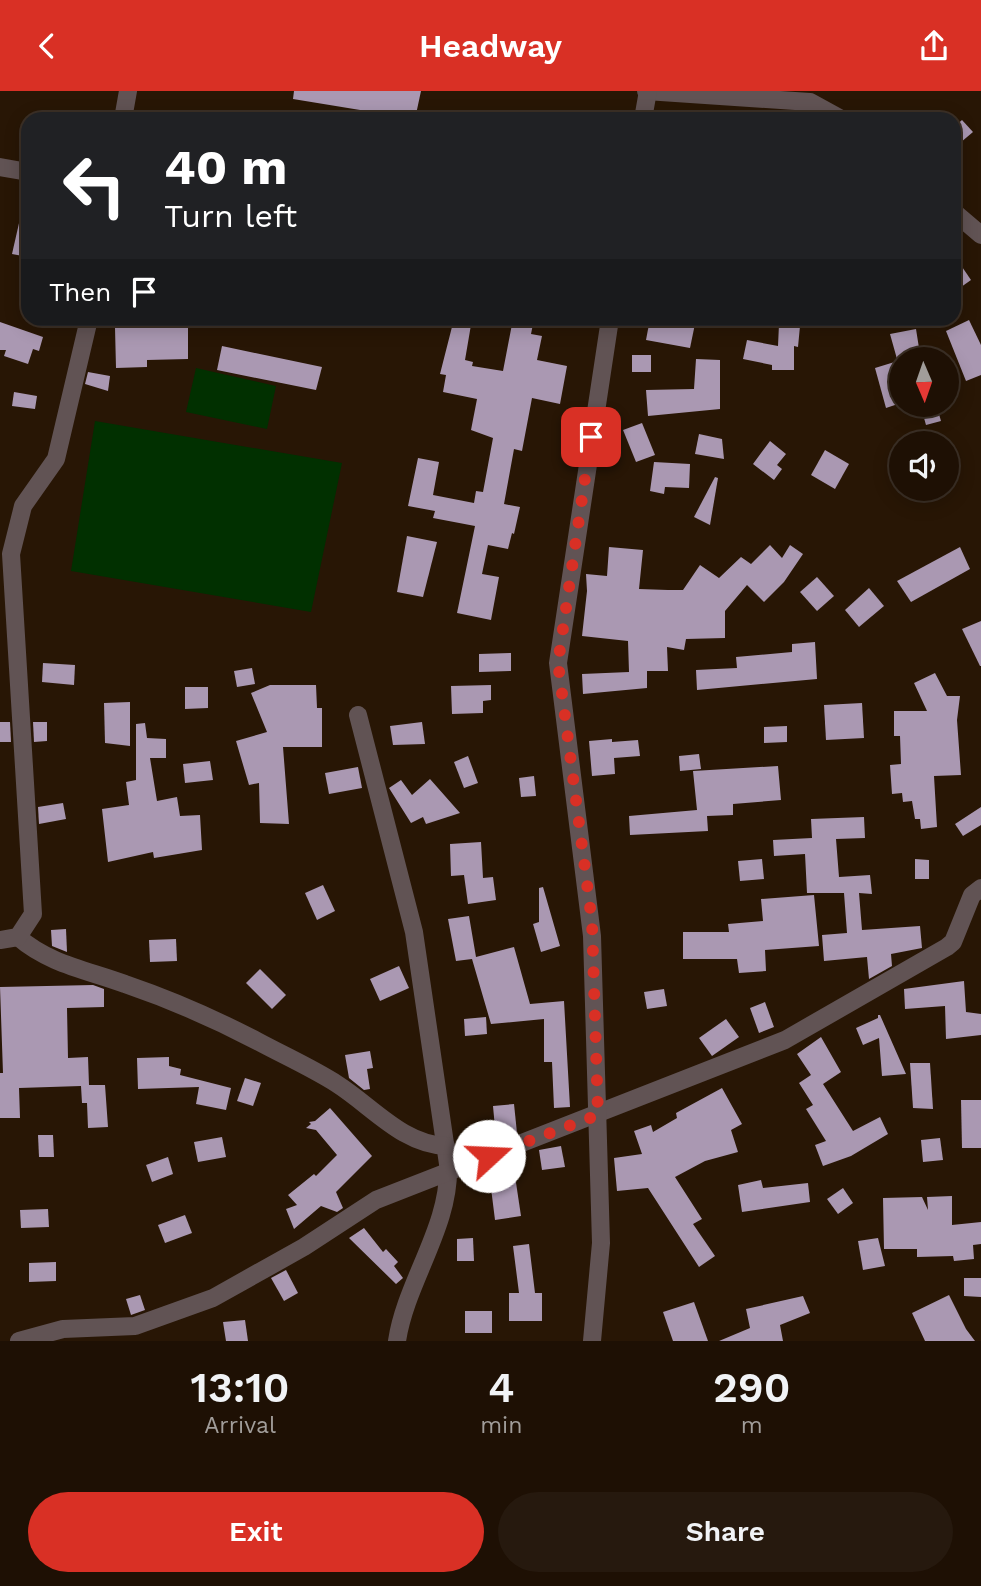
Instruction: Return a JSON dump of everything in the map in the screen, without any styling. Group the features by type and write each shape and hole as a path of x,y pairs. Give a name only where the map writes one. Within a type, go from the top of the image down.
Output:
{"street":[{"path":"124,112 128,91"},
{"path":"644,112 647,91 810,102 828,112"},
{"path":"0,167 21,171"},
{"path":"961,218 981,235"},
{"path":"0,940 18,937 33,914 11,554 23,506 56,459 87,326"},
{"path":"592,1341 601,1243 592,922 558,663 609,326"},
{"path":"358,715 414,933 449,1170 446,1200 404,1311 397,1341"},
{"path":"19,1341 63,1329 135,1326 213,1298 304,1247 376,1200 785,1040 947,947 953,942 972,895 981,888"},
{"path":"18,937 36,952 59,963 127,984 253,1039 337,1084 410,1138 426,1145 446,1146"}],"green space":[{"path":"196,368 276,386 267,429 186,412"},
{"path":"95,421 342,463 311,612 71,571"}],"building":[{"path":"294,91 421,91 416,112 372,112 293,99"},
{"path":"961,121 973,132 961,142"},
{"path":"21,214 21,256 12,254"},
{"path":"961,265 971,280 961,287"},
{"path":"969,320 981,345 981,375 966,381 959,364 959,347 952,347 946,331"},
{"path":"0,322 43,337 39,351 33,349 28,364 4,356 6,350 0,350"},
{"path":"452,326 471,326 465,360 473,362 472,366 503,371 512,326 533,326 531,334 542,336 537,360 567,366 560,404 532,398 522,451 514,449 504,504 520,507 514,534 512,533 508,549 488,545 482,574 499,577 491,620 457,613 475,526 433,518 435,511 408,506 418,458 439,462 433,495 474,503 476,491 483,492 493,438 471,430 477,399 443,392 446,375 440,374"},
{"path":"649,326 695,326 690,348 646,340"},
{"path":"779,326 800,326 798,347 794,346 794,370 772,370 772,365 743,359 747,340 778,346"},
{"path":"188,327 188,359 147,360 147,367 116,368 115,328"},
{"path":"916,329 919,347 894,347 890,334"},
{"path":"222,346 322,367 316,390 217,370"},
{"path":"632,355 651,355 651,372 632,372"},
{"path":"696,359 720,360 720,409 648,416 646,390 694,389"},
{"path":"889,364 889,407 886,408 875,368"},
{"path":"88,372 110,376 108,391 85,384"},
{"path":"14,392 37,396 35,409 12,406"},
{"path":"924,417 940,417 941,421 926,425"},
{"path":"642,423 655,455 636,462 623,430"},
{"path":"699,434 722,439 724,459 695,454"},
{"path":"770,441 786,454 777,465 782,469 774,480 753,464"},
{"path":"825,450 849,464 835,489 811,475"},
{"path":"654,462 690,464 689,488 665,487 664,494 650,491"},
{"path":"715,477 718,478 710,525 694,517"},
{"path":"407,536 437,542 423,597 397,592"},
{"path":"770,545 782,558 790,545 803,554 784,582 764,602 747,585 725,611 725,638 686,639 684,650 667,647 668,671 647,671 647,688 583,694 582,674 629,672 628,641 582,636 586,574 607,576 609,547 643,550 639,589 683,590 700,565 719,578 741,557 751,564"},
{"path":"960,547 970,569 911,602 897,581"},
{"path":"817,577 834,596 817,611 800,592"},
{"path":"869,588 884,606 859,627 845,610"},
{"path":"981,621 981,666 980,666 962,629"},
{"path":"815,642 817,679 697,690 696,670 737,668 736,657 792,652 792,644"},
{"path":"511,653 511,671 479,672 479,654"},
{"path":"43,663 75,665 74,685 42,682"},
{"path":"252,668 255,684 237,687 234,671"},
{"path":"935,673 947,696 960,696 957,720 961,775 934,776 937,827 921,829 920,819 915,819 912,801 903,802 902,793 892,794 890,765 901,764 900,736 894,736 894,711 927,711 914,683"},
{"path":"270,685 316,685 317,708 322,708 322,747 283,747 289,824 260,823 259,783 249,785 236,741 267,732 251,693"},
{"path":"491,685 491,700 483,701 483,713 452,714 451,686"},
{"path":"185,687 208,687 208,708 185,709"},
{"path":"130,702 130,746 105,743 104,703"},
{"path":"862,703 864,738 826,740 824,705"},
{"path":"0,722 10,722 11,742 0,742"},
{"path":"33,722 47,722 47,741 34,742"},
{"path":"422,722 425,744 393,745 390,726"},
{"path":"145,723 147,738 166,739 166,758 150,758 157,801 177,797 180,816 200,815 202,850 154,858 153,852 108,862 102,809 129,805 126,782 136,780 136,724"},
{"path":"787,726 787,742 764,743 764,727"},
{"path":"612,739 612,742 638,740 640,756 614,758 615,774 592,776 589,741"},
{"path":"699,754 701,769 680,771 679,756"},
{"path":"468,756 478,783 464,788 454,762"},
{"path":"210,761 213,780 185,783 183,764"},
{"path":"778,766 781,800 733,804 733,815 707,816 708,831 630,835 629,816 697,810 693,771"},
{"path":"358,767 362,788 329,794 325,773"},
{"path":"534,776 536,796 521,797 519,778"},
{"path":"430,779 460,813 426,824 423,817 411,823 389,788 401,780 412,795"},
{"path":"63,803 66,819 39,824 38,807"},
{"path":"981,807 981,825 963,836 955,824"},
{"path":"864,817 865,838 836,839 839,877 870,875 872,894 859,893 862,930 920,926 922,948 891,954 892,966 869,979 867,957 824,961 822,935 847,933 844,893 807,893 805,854 774,856 773,840 812,838 811,819"},
{"path":"481,842 483,878 493,877 496,900 468,904 464,875 451,876 450,844"},
{"path":"762,859 764,879 740,881 738,861"},
{"path":"915,859 929,860 929,879 915,879"},
{"path":"323,885 335,911 317,920 305,893"},
{"path":"543,887 560,946 541,952 533,924 539,922 539,888"},
{"path":"814,895 819,946 765,950 766,971 739,973 737,959 683,959 683,932 729,932 728,924 763,921 761,899"},
{"path":"469,916 476,957 514,947 530,1004 564,1001 570,1107 554,1108 552,1062 544,1062 544,1019 491,1024 472,959 456,961 448,919"},
{"path":"66,929 67,952 52,946 51,930"},
{"path":"176,939 177,961 150,962 149,940"},
{"path":"399,966 409,988 380,1001 370,979"},
{"path":"260,969 286,995 272,1009 246,983"},
{"path":"964,981 966,1012 981,1014 981,1035 946,1039 945,1006 905,1009 904,989"},
{"path":"93,985 104,989 104,1007 67,1008 68,1058 88,1057 89,1085 105,1085 108,1127 88,1128 87,1103 82,1103 81,1086 19,1088 20,1118 0,1118 0,1073 3,1073 0,987"},
{"path":"664,989 667,1006 647,1009 644,992"},
{"path":"765,1002 774,1027 759,1033 750,1008"},
{"path":"878,1015 906,1074 882,1076 879,1038 863,1045 856,1028 878,1018"},
{"path":"486,1017 487,1034 465,1036 464,1019"},
{"path":"726,1019 739,1037 712,1056 699,1038"},
{"path":"821,1037 841,1072 823,1084 853,1131 880,1117 888,1134 851,1156 823,1166 815,1145 826,1141 806,1109 813,1105 799,1083 811,1075 797,1054"},
{"path":"370,1051 373,1068 367,1069 370,1089 364,1090 349,1078 345,1055"},
{"path":"169,1057 169,1066 181,1069 180,1075 231,1088 226,1110 196,1104 199,1087 138,1089 137,1058"},
{"path":"910,1063 930,1063 933,1109 913,1108"},
{"path":"245,1078 261,1083 253,1106 237,1101"},
{"path":"722,1088 742,1124 731,1130 738,1152 705,1161 675,1177 702,1219 693,1224 715,1256 699,1267 648,1188 617,1191 614,1158 642,1154 634,1131 651,1125 653,1132 677,1118 676,1113"},
{"path":"961,1100 981,1100 981,1148 962,1148"},
{"path":"514,1104 517,1133 496,1139 493,1106"},
{"path":"330,1108 372,1156 336,1192 343,1208 337,1212 321,1206 294,1229 286,1209 297,1205 288,1195 314,1174 316,1176 337,1155 316,1130 306,1128 311,1124 309,1122 315,1121"},
{"path":"38,1135 53,1135 54,1157 39,1157"},
{"path":"222,1137 226,1157 198,1162 194,1142"},
{"path":"940,1138 943,1160 923,1162 921,1140"},
{"path":"561,1146 565,1167 542,1170 539,1150"},
{"path":"168,1157 173,1174 152,1182 146,1165"},
{"path":"515,1176 521,1216 495,1220 490,1180"},
{"path":"761,1180 763,1188 808,1183 810,1202 742,1212 738,1185"},
{"path":"843,1188 853,1203 838,1214 827,1199"},
{"path":"952,1196 952,1225 981,1222 981,1244 973,1245 974,1259 954,1261 953,1256 917,1257 917,1249 884,1249 883,1198 922,1197 928,1210 927,1197"},
{"path":"48,1209 49,1227 21,1228 20,1210"},
{"path":"185,1215 192,1233 165,1243 158,1225"},
{"path":"364,1228 383,1252 386,1249 398,1262 394,1266 403,1278 396,1284 349,1238"},
{"path":"473,1238 474,1261 457,1261 457,1239"},
{"path":"878,1238 885,1266 863,1270 858,1241"},
{"path":"529,1244 535,1293 542,1293 542,1321 509,1321 509,1293 519,1293 513,1246"},
{"path":"56,1262 56,1281 29,1282 29,1263"},
{"path":"286,1270 298,1293 284,1301 271,1278"},
{"path":"964,1278 981,1278 981,1297 964,1296"},
{"path":"140,1295 145,1310 131,1315 126,1299"},
{"path":"949,1295 975,1341 925,1341 912,1313"},
{"path":"803,1296 810,1313 780,1325 783,1341 719,1341 750,1328 746,1309"},
{"path":"694,1302 708,1341 673,1341 663,1312"},
{"path":"465,1311 492,1311 492,1333 465,1333"},
{"path":"245,1320 248,1341 226,1341 223,1322"}],"route":[{"path":"489,1156 598,1115 592,922 558,663 591,437"}]}
